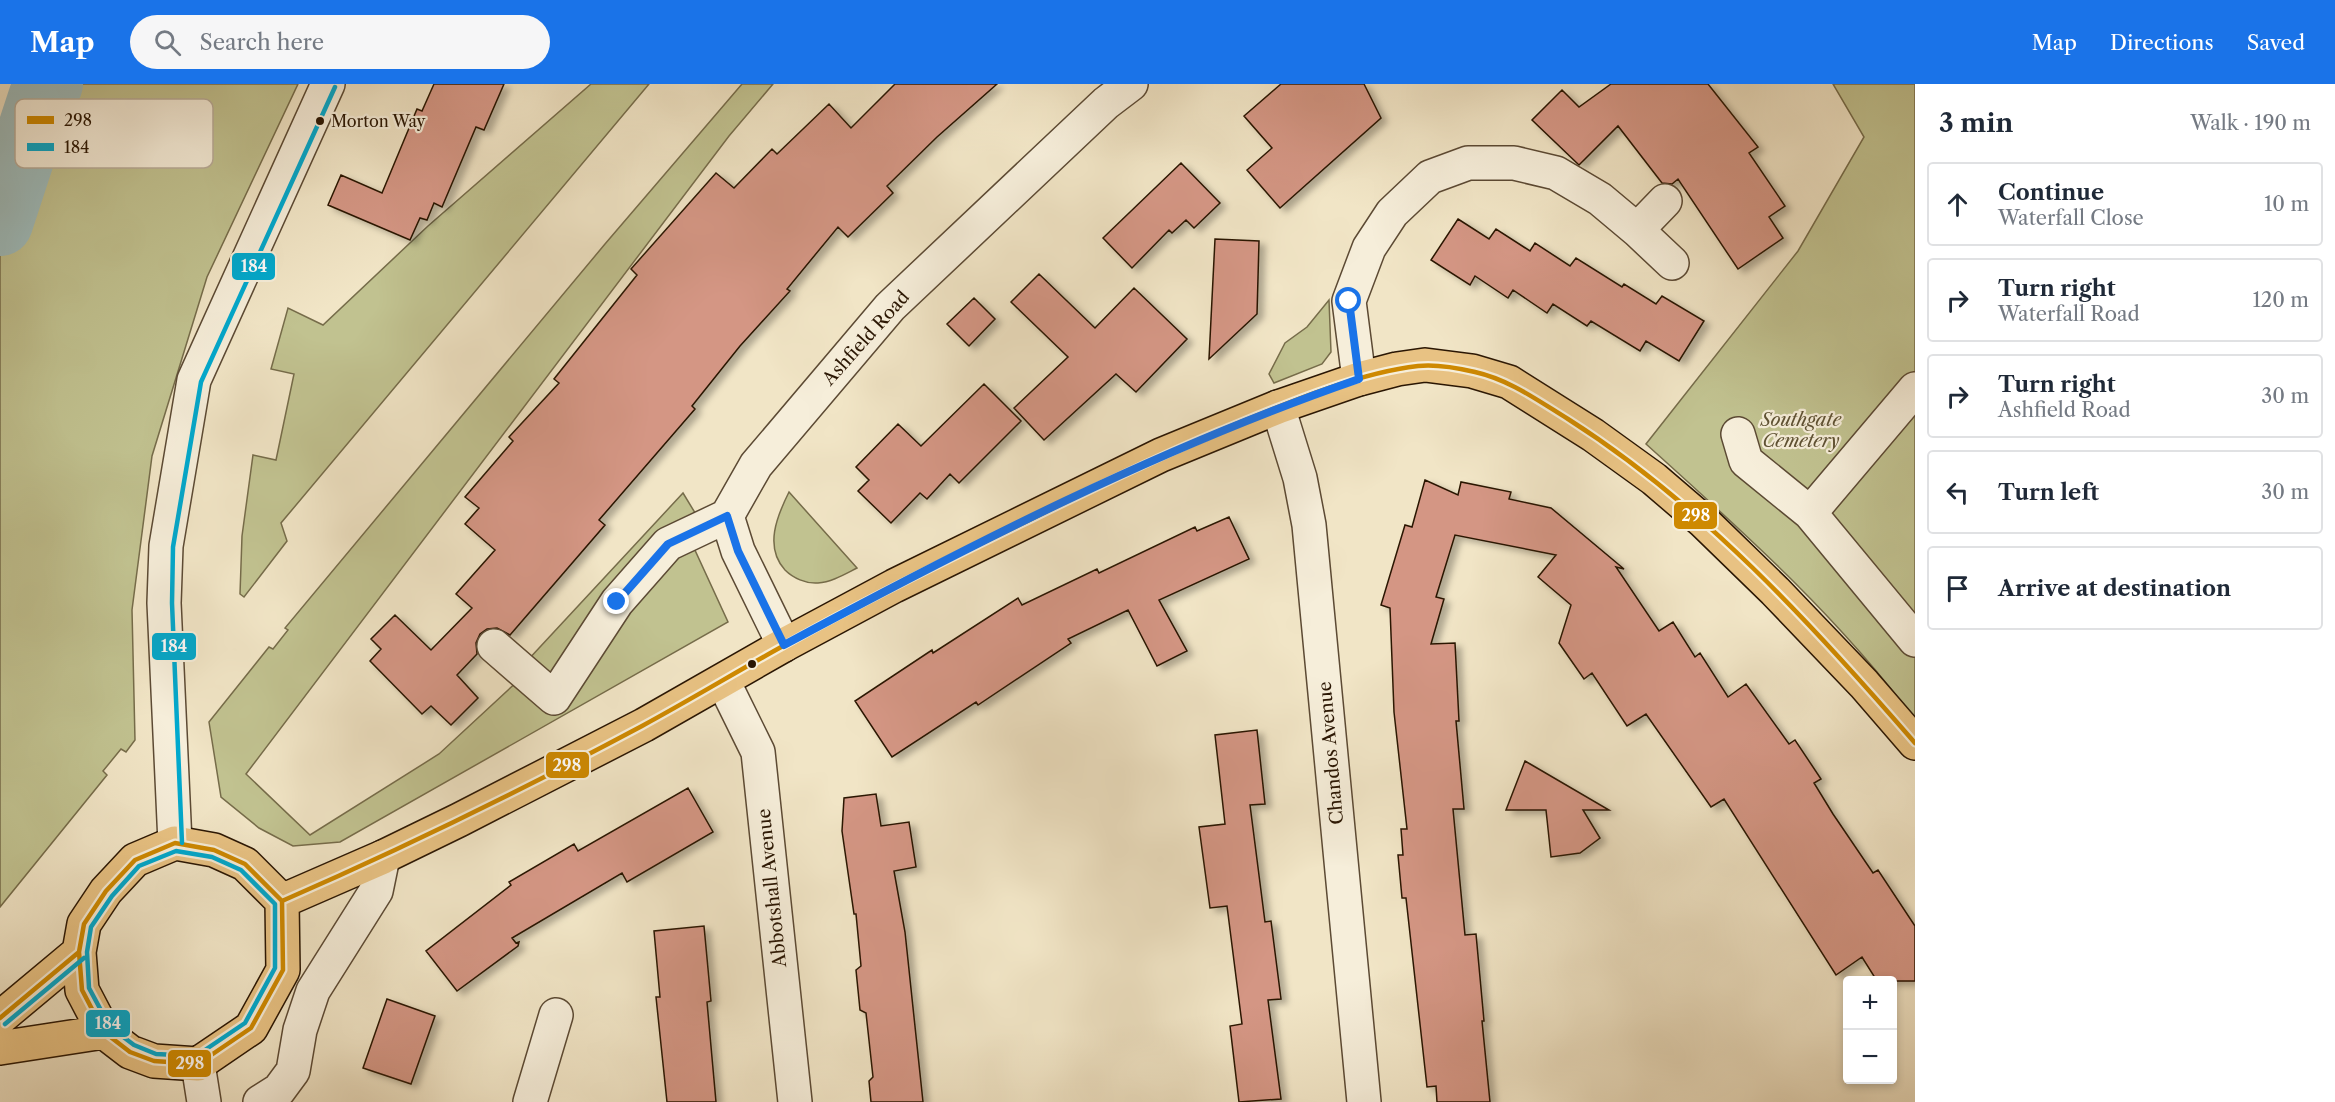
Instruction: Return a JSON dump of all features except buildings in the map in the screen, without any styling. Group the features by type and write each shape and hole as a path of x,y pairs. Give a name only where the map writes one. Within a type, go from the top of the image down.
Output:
{"main road":[{"path":"282,901 383,857 644,725 784,645 894,586 1161,455 1278,407 1359,379 1397,369 1425,365 1460,369 1509,382 1544,402 1654,479 1775,591 1864,684 1915,743"},
{"path":"175,843 214,850 245,864 282,901 283,970 250,1028 198,1064 154,1061 130,1052 104,1032 82,990 79,952 84,924 106,891 135,860 175,843"},
{"path":"0,1018 79,952"},
{"path":"0,1048 104,1032"}],"street":[{"path":"175,843 164,603 165,568 168,536 194,380 328,84"},
{"name":"Ashfield Road","path":"727,516 756,465 891,307 1106,103 1131,84"},
{"path":"1359,379 1349,301 1369,248 1392,213 1430,177 1468,163 1514,163 1556,172 1600,199 1672,262"},
{"path":"1637,230 1665,201"},
{"path":"1809,513 1915,389"},
{"name":"Chandos Avenue","path":"1278,407 1300,478 1309,525 1364,1102"},
{"path":"1738,434 1746,461 1809,513 1915,640"},
{"path":"494,646 554,698 617,602 668,544 727,516 738,551 784,645"},
{"name":"Abbotshall Avenue","path":"723,681 758,752 795,1102"},
{"path":"260,1102 279,1090 293,1071 300,1030 313,991 376,891 383,857"},
{"path":"530,1102 556,1015"},
{"path":"198,1064 204,1102"}],"green space":[{"path":"39,84 298,84 207,277 152,456 132,610 135,740 126,752 121,749 103,771 107,775 0,907 0,199 15,155 15,168 213,168 213,99 34,99"},
{"path":"591,84 649,84 281,523 287,541 244,597 240,594 242,536 253,455 276,460 294,374 271,369 288,308 323,325 428,226"},
{"path":"742,84 773,84 729,136 246,774 310,835 439,754 521,678 555,708 675,551 693,546 728,622 340,842 293,846 259,828 221,797 209,722 269,647 273,649 288,630 285,628 605,244"},
{"name":"Southgate Cemetery","path":"1833,84 1915,84 1915,720 1854,645 1787,575 1646,444 1798,251 1864,137"},
{"path":"1329,300 1331,352 1322,364 1274,383 1269,374 1285,343 1307,327"},
{"path":"789,492 857,568 818,583 800,580 785,570 775,551 774,542 780,511"},
{"path":"683,493 700,521 555,689 527,661"}],"waterway":[{"path":"41,99 50,84"},
{"path":"0,223 18,168"}],"transit line":[{"name":"184","path":"182,843 172,603 173,547 201,382 335,87"},
{"name":"298","path":"282,901 418,839 553,772 642,726 871,598 1144,464 1317,392 1369,376 1418,366 1475,372 1512,385 1617,452 1710,527 1753,568 1836,654 1915,743"},
{"name":"298","path":"175,843 214,850 245,864 282,901 283,970 251,1028 198,1064 154,1061 130,1052 104,1032 82,990 79,952 84,924 106,891 135,860 175,843"},
{"name":"184","path":"176,851 212,857 241,870 275,904 275,968 245,1023 196,1056 156,1054 134,1045 110,1027 89,988 87,952 91,927 112,896 139,866 176,851"},
{"name":"298","path":"0,1018 79,952"},
{"name":"184","path":"5,1024 84,958"}],"place":[{"name":"Morton Way","path":"320,121"}],"route":[{"path":"617,602 668,544 727,516 738,551 784,645 894,586 1161,455 1278,407 1359,379 1349,301"}]}
